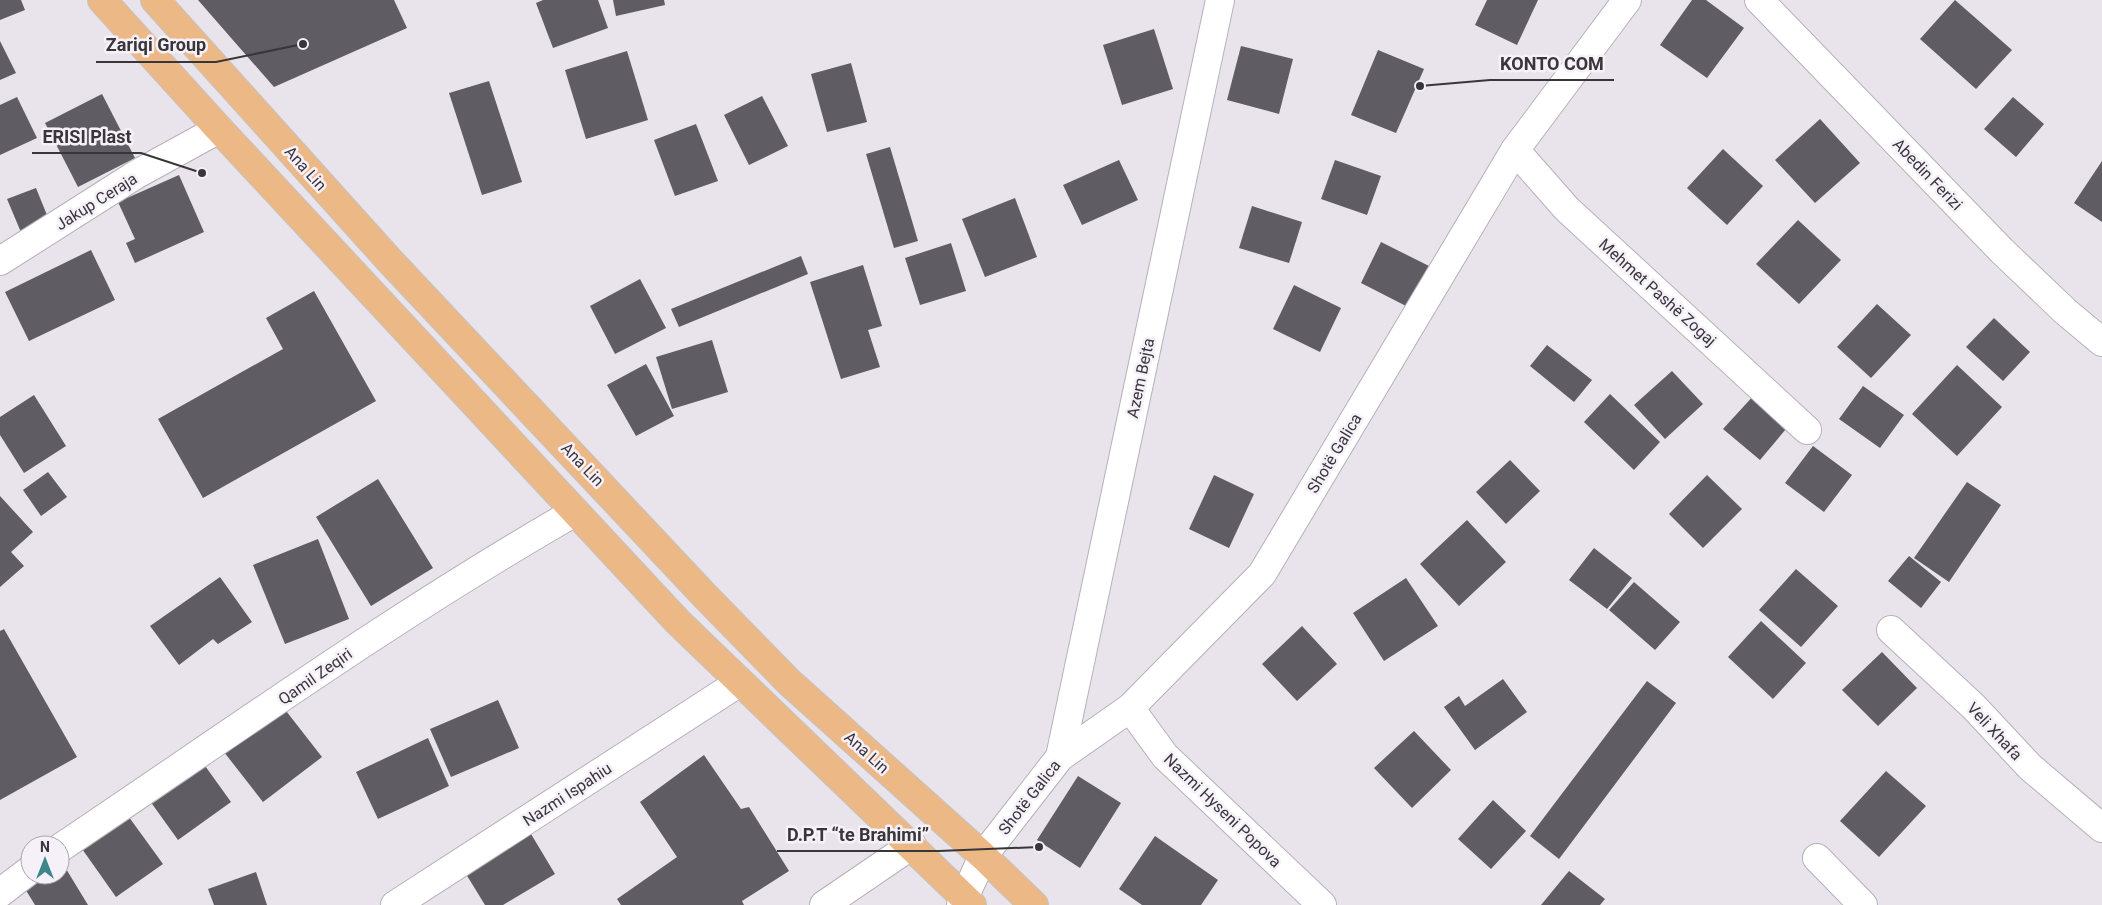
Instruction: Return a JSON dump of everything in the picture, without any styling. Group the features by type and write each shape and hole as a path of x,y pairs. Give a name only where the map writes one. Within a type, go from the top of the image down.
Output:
{"main road":[{"path":"102,0 575,512 740,682 912,845 966,903"},
{"name":"Ana Lin","path":"155,0 390,261 712,603 789,682 983,856 1034,905"}],"street":[{"name":"Azem Bejta","path":"1060,757 1220,0"},
{"name":"Shotë Galica","path":"966,903 983,856 1060,757 1130,708 1262,574 1515,150 1627,0"},
{"name":"Abedin Ferizi","path":"1759,0 2002,251 2066,312 2102,342"},
{"name":"Jakup Ceraja","path":"0,261 137,174 220,129"},
{"name":"Mehmet Pashë Zogaj","path":"1515,150 1567,209 1807,430"},
{"name":"Qamil Zeqiri","path":"70,841 364,642 484,564 575,512"},
{"name":"Veli Xhafa","path":"1891,630 1974,707 2030,767 2102,828"},
{"name":"Nazmi Ispahiu","path":"394,905 740,682"},
{"name":"Nazmi Hyseni Popova","path":"1130,708 1165,756 1322,905"},
{"path":"824,905 912,845"},
{"path":"1816,858 1863,905"},
{"path":"0,893 20,878"}],"building":[{"path":"0,0 21,0 25,10 0,20"},
{"path":"198,0 394,0 407,28 274,87"},
{"path":"543,0 598,0 608,28 553,48 536,3"},
{"path":"613,0 664,0 665,5 616,16"},
{"path":"1487,0 1538,0 1517,45 1475,25"},
{"path":"1692,0 1706,0 1744,28 1707,78 1660,45"},
{"path":"1955,0 2012,50 1976,89 1920,39"},
{"path":"1154,29 1173,89 1122,105 1103,45"},
{"path":"0,41 16,73 0,80"},
{"path":"1241,46 1293,59 1279,114 1227,100"},
{"path":"1378,50 1424,69 1396,133 1351,115"},
{"path":"627,51 648,120 586,139 565,70"},
{"path":"851,63 867,122 827,132 811,74"},
{"path":"489,81 522,182 482,195 449,93"},
{"path":"102,94 135,158 78,187 45,123"},
{"path":"762,96 788,146 749,165 724,115"},
{"path":"17,97 37,138 0,155 0,105"},
{"path":"2013,97 2044,124 2016,157 1984,129"},
{"path":"1820,119 1860,163 1815,203 1775,160"},
{"path":"696,124 718,181 675,196 654,140"},
{"path":"890,147 918,241 894,248 866,154"},
{"path":"1723,149 1763,186 1727,225 1687,188"},
{"path":"1119,160 1138,200 1082,225 1063,185"},
{"path":"1335,160 1381,176 1367,215 1321,199"},
{"path":"2102,161 2102,222 2074,203"},
{"path":"179,175 204,232 135,263 126,243 135,239 118,202"},
{"path":"36,188 51,225 23,237 7,199"},
{"path":"1015,198 1037,257 985,277 962,219"},
{"path":"1252,206 1302,222 1289,263 1239,248"},
{"path":"1798,220 1841,260 1799,304 1756,264"},
{"path":"1381,242 1429,266 1408,307 1361,283"},
{"path":"951,243 966,291 920,305 905,258"},
{"path":"91,250 115,300 29,341 5,292"},
{"path":"801,256 808,274 679,327 671,309"},
{"path":"863,265 882,326 868,330 880,367 841,379 810,282"},
{"path":"640,279 666,328 615,354 590,306"},
{"path":"1294,285 1341,308 1320,352 1273,329"},
{"path":"314,291 376,401 203,498 158,419 283,349 266,318"},
{"path":"1877,304 1911,335 1871,378 1837,347"},
{"path":"1994,318 2030,352 2003,381 1966,347"},
{"path":"712,340 728,392 672,409 656,357"},
{"path":"1547,345 1592,380 1574,402 1530,366"},
{"path":"646,364 674,416 636,436 607,385"},
{"path":"1957,365 2002,407 1957,456 1912,414"},
{"path":"1672,371 1703,404 1665,439 1634,405"},
{"path":"1863,386 1904,415 1880,448 1839,419"},
{"path":"1610,394 1660,442 1634,470 1584,422"},
{"path":"1755,394 1791,423 1760,460 1723,429"},
{"path":"34,395 66,446 24,473 0,435 0,417"},
{"path":"1813,446 1852,475 1824,512 1785,483"},
{"path":"1510,460 1540,491 1506,524 1476,492"},
{"path":"48,472 67,497 41,516 23,490"},
{"path":"1214,475 1254,494 1229,548 1189,529"},
{"path":"1707,475 1742,509 1703,548 1669,514"},
{"path":"378,479 433,568 371,606 316,517"},
{"path":"1967,482 2001,505 1949,582 1914,558"},
{"path":"0,496 33,532 11,552 24,566 0,587"},
{"path":"1467,520 1506,562 1459,606 1420,564"},
{"path":"318,539 349,619 285,644 253,565"},
{"path":"1594,548 1632,578 1607,609 1569,580"},
{"path":"1909,556 1941,582 1921,608 1888,581"},
{"path":"1796,569 1838,606 1801,647 1759,610"},
{"path":"220,577 252,622 218,644 213,639 179,665 150,626"},
{"path":"1406,578 1438,626 1384,661 1353,613"},
{"path":"1634,582 1680,622 1655,650 1609,610"},
{"path":"1761,621 1806,663 1773,699 1728,657"},
{"path":"1302,626 1337,664 1297,701 1262,664"},
{"path":"4,629 77,757 0,800 0,631"},
{"path":"1882,652 1917,688 1878,726 1842,690"},
{"path":"1503,679 1527,712 1475,750 1444,707 1459,696 1465,706"},
{"path":"1647,681 1676,703 1559,859 1530,836"},
{"path":"498,700 519,748 451,777 430,729"},
{"path":"283,707 322,757 263,802 224,752"},
{"path":"1414,731 1451,770 1412,808 1374,768"},
{"path":"428,738 449,786 378,819 356,772"},
{"path":"704,755 741,809 749,807 789,871 742,901 744,905 621,905 617,899 677,857 640,802"},
{"path":"203,763 231,802 178,840 150,801"},
{"path":"1886,771 1926,806 1879,857 1840,821"},
{"path":"1078,776 1121,803 1080,868 1037,840"},
{"path":"1493,800 1526,831 1491,869 1458,839"},
{"path":"126,813 163,864 116,897 80,846"},
{"path":"531,834 555,874 503,905 485,905 466,874"},
{"path":"1155,836 1218,880 1201,905 1142,905 1119,889"},
{"path":"1569,871 1605,899 1600,905 1541,905"},
{"path":"256,872 267,905 214,905 208,889"},
{"path":"70,875 88,905 35,905 23,885 70,885"}],"place":[{"name":"Zariqi Group","path":"303,44"},
{"name":"KONTO COM","path":"1420,86"},
{"name":"ERISI Plast","path":"202,173"},
{"name":"D.P.T “te Brahimi”","path":"1039,847"}]}
